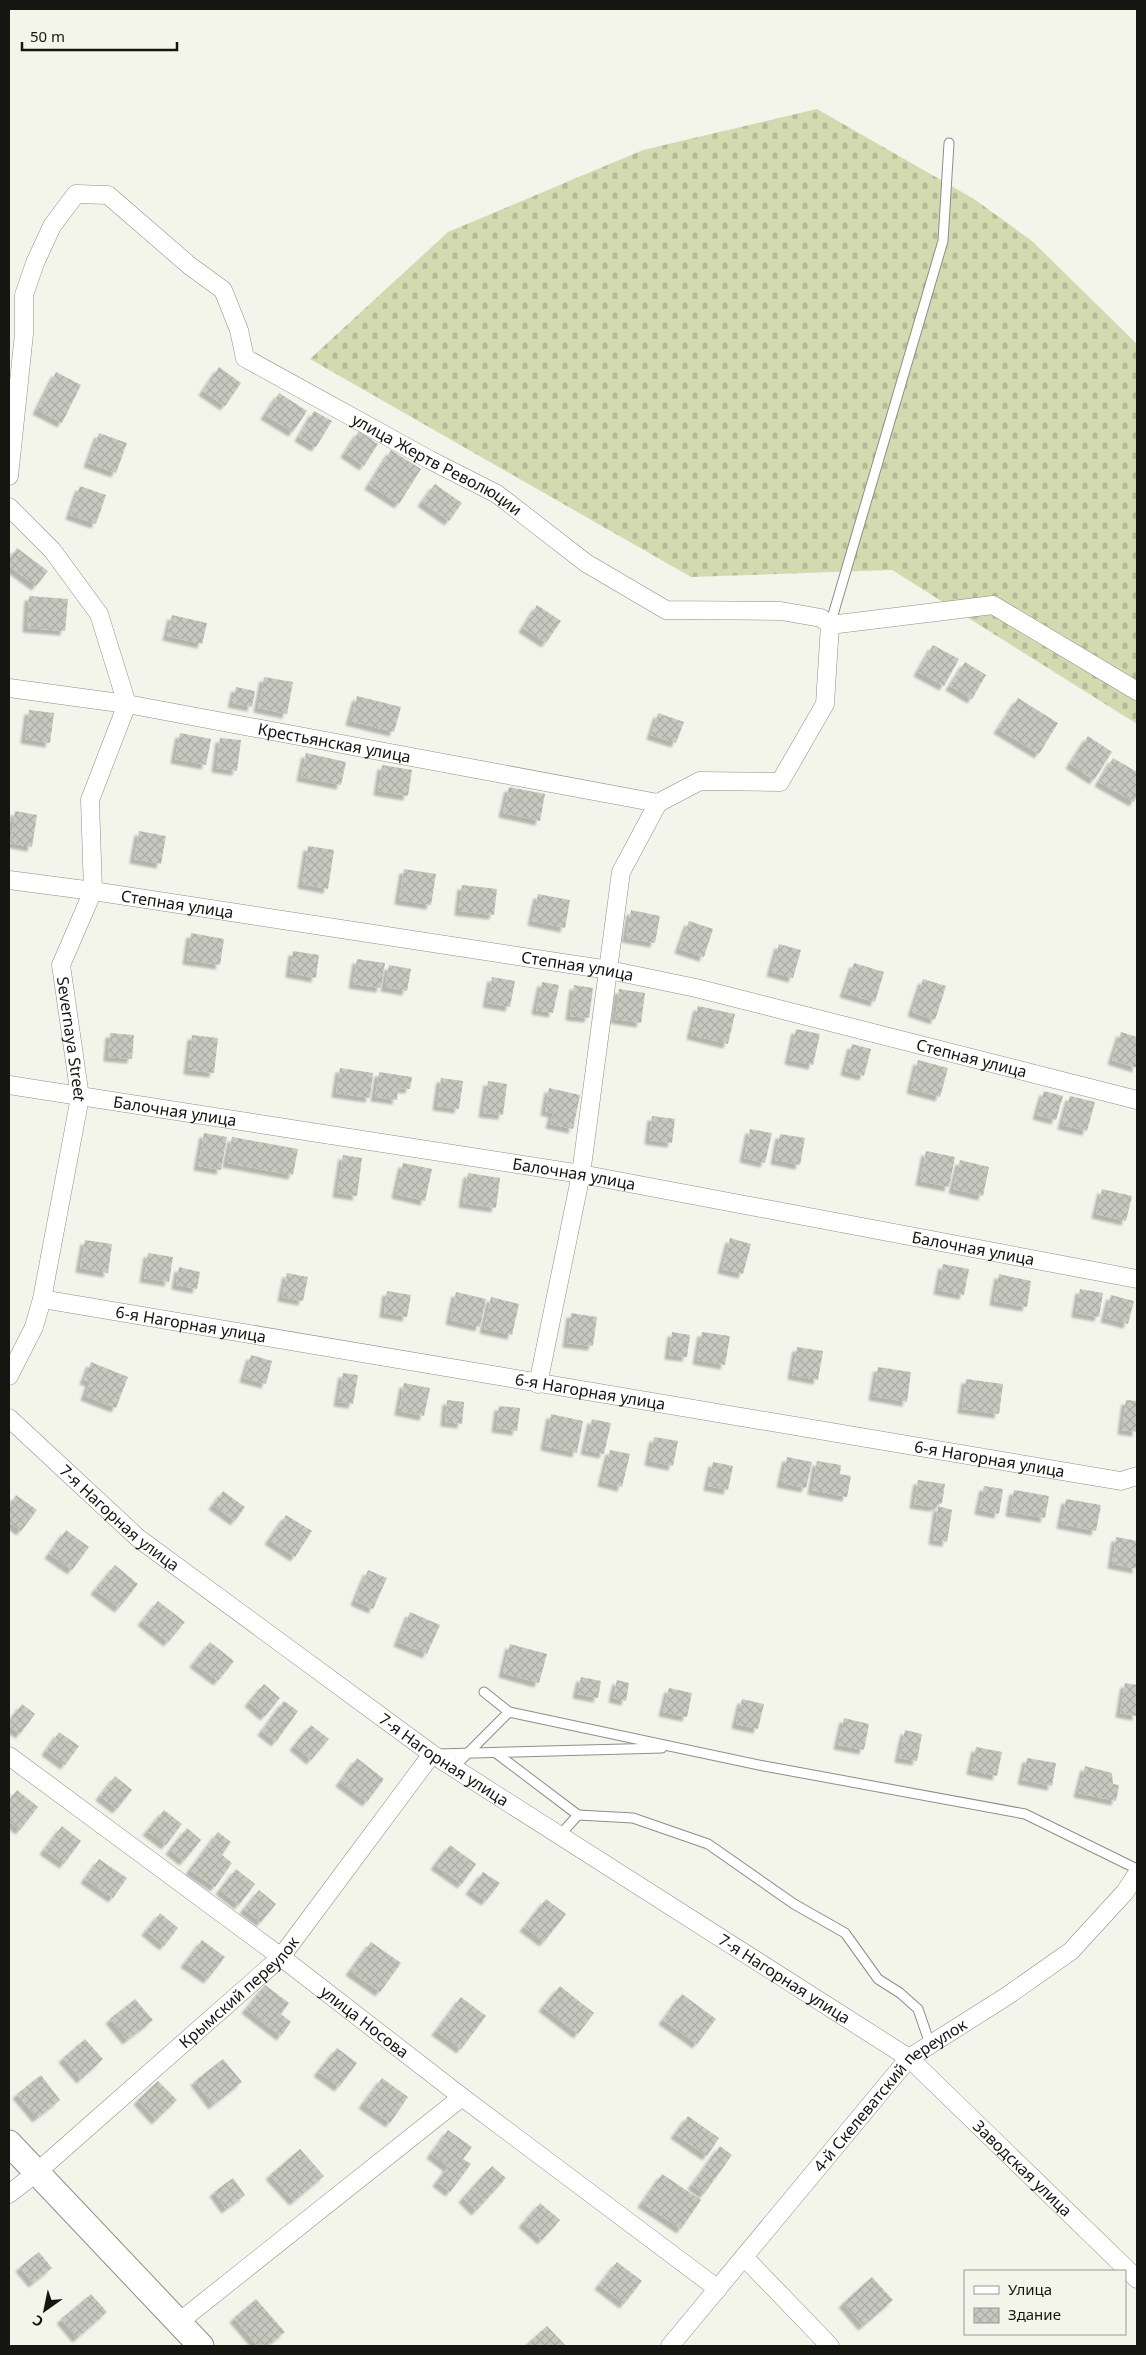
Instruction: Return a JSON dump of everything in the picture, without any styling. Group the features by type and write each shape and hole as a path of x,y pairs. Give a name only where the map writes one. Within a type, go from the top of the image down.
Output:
{"main road":[{"path":"9,2143 201,2346"}],"street":[{"name":"улица Жертв Революции","path":"9,476 24,334 24,295 52,226 76,194 108,195 190,266 223,290 239,330 245,358 430,460 497,494 586,563 666,610 781,611 821,618 830,625"},
{"path":"9,507 52,550 99,614 127,704"},
{"path":"538,1384 581,1174 621,872 658,803 700,781 780,782 826,704 830,625 993,605 1137,691"},
{"name":"Крестьянская улица","path":"9,688 127,704 658,803"},
{"name":"Severnaya Street","path":"9,1376 34,1327 42,1299 80,1097 60,965 93,891 90,800 127,704"},
{"name":"Степная улица","path":"9,880 93,891 609,970 696,988 1137,1100"},
{"name":"Балочная улица","path":"9,1085 581,1174 1137,1279"},
{"name":"6-я Нагорная улица","path":"42,1299 1121,1482 1137,1476"},
{"name":"7-я Нагорная улица","path":"9,1418 138,1538 432,1754 909,2058"},
{"name":"Крымский переулок","path":"9,2194 36,2173 281,1957 432,1754"},
{"name":"улица Носова","path":"9,1756 281,1957 462,2098 718,2289"},
{"name":"4-й Скелеватский переулок","path":"670,2346 909,2058 1007,1996 1071,1952 1125,1892 1137,1874"},
{"name":"Заводская улица","path":"909,2058 1137,2279"},
{"path":"179,2322 462,2098"},
{"path":"744,2257 830,2346"}],"lane":[{"path":"830,625 943,241 949,143"},
{"path":"484,1692 509,1712 764,1766 1025,1814 1137,1869"},
{"path":"454,1768 509,1712"},
{"path":"432,1754 677,1748"},
{"path":"496,1752 578,1815 633,1818 708,1844 794,1904 845,1933 878,1979 900,1993 918,2009 930,2044"},
{"path":"560,1835 578,1815"}],"green space":[{"path":"817,109 974,199 1032,241 1137,344 1137,724 892,570 691,577 310,359 448,232 643,150"}],"building":[{"path":"219,367 241,383 225,406 203,391"},
{"path":"56,372 81,385 62,423 37,410"},
{"path":"279,393 307,411 293,432 265,415"},
{"path":"314,411 332,421 316,447 299,437"},
{"path":"359,431 378,444 364,466 345,453"},
{"path":"99,433 127,443 116,473 88,463"},
{"path":"391,450 421,469 399,504 369,485"},
{"path":"435,484 462,503 449,521 422,502"},
{"path":"80,486 106,495 96,524 70,515"},
{"path":"17,548 48,571 36,586 9,566 9,560"},
{"path":"29,596 68,599 65,631 27,628"},
{"path":"537,605 561,621 546,643 523,628"},
{"path":"172,615 207,623 202,644 167,636"},
{"path":"933,645 959,659 944,686 918,672"},
{"path":"965,662 986,675 972,699 950,686"},
{"path":"264,677 293,682 287,714 258,708"},
{"path":"236,687 255,691 252,707 232,703"},
{"path":"357,696 401,707 394,732 350,721"},
{"path":"1018,698 1058,723 1039,754 998,729"},
{"path":"29,710 54,713 50,743 25,739"},
{"path":"658,713 684,722 676,743 651,735"},
{"path":"180,733 211,739 206,765 175,759"},
{"path":"1088,736 1112,752 1094,780 1070,764"},
{"path":"220,738 241,740 237,771 216,768"},
{"path":"306,753 346,762 341,785 301,777"},
{"path":"1113,758 1137,772 1137,796 1134,802 1099,782"},
{"path":"382,765 412,770 408,796 378,791"},
{"path":"509,787 545,794 540,821 503,813"},
{"path":"15,811 37,815 32,847 10,843"},
{"path":"139,831 166,836 161,864 134,859"},
{"path":"308,846 334,850 328,889 302,884"},
{"path":"404,869 436,874 431,905 399,900"},
{"path":"462,885 497,889 494,915 459,911"},
{"path":"538,894 570,900 565,928 532,921"},
{"path":"631,910 660,916 655,943 626,938"},
{"path":"689,921 713,929 704,957 679,949"},
{"path":"191,933 224,939 220,965 187,960"},
{"path":"779,944 801,950 793,978 771,972"},
{"path":"293,951 319,955 316,978 290,973"},
{"path":"357,959 385,963 381,988 353,984"},
{"path":"854,963 884,972 875,1002 844,993"},
{"path":"389,965 411,969 407,991 385,987"},
{"path":"492,977 515,981 510,1007 487,1003"},
{"path":"923,979 946,986 935,1020 912,1012"},
{"path":"542,982 559,985 553,1013 536,1010"},
{"path":"574,985 593,988 589,1018 570,1016"},
{"path":"619,989 645,993 641,1023 615,1019"},
{"path":"698,1006 735,1014 728,1044 691,1035"},
{"path":"796,1029 820,1034 813,1065 789,1060"},
{"path":"1121,1032 1137,1037 1137,1068 1112,1060"},
{"path":"110,1033 134,1035 132,1059 108,1057"},
{"path":"192,1035 218,1038 214,1073 188,1070"},
{"path":"852,1044 871,1049 864,1076 845,1071"},
{"path":"918,1060 948,1068 940,1097 911,1089"},
{"path":"340,1068 373,1073 370,1098 336,1093"},
{"path":"379,1072 412,1077 410,1089 398,1088 397,1100 375,1097"},
{"path":"441,1078 463,1081 459,1109 437,1106"},
{"path":"488,1081 507,1084 503,1115 483,1113"},
{"path":"549,1088 580,1095 573,1129 550,1124 553,1113 545,1111"},
{"path":"1044,1091 1063,1096 1056,1120 1037,1115"},
{"path":"1070,1096 1095,1102 1087,1131 1062,1125"},
{"path":"652,1116 675,1119 672,1143 649,1140"},
{"path":"750,1129 772,1133 765,1163 744,1158"},
{"path":"204,1133 227,1137 221,1170 198,1166"},
{"path":"780,1134 805,1138 800,1165 775,1160"},
{"path":"232,1137 298,1149 293,1175 227,1163"},
{"path":"926,1151 955,1157 949,1187 920,1181"},
{"path":"343,1155 362,1158 357,1196 337,1193"},
{"path":"960,1160 989,1167 983,1196 953,1189"},
{"path":"403,1163 432,1169 425,1201 396,1194"},
{"path":"468,1173 500,1178 496,1208 463,1203"},
{"path":"1102,1189 1132,1196 1126,1221 1096,1214"},
{"path":"730,1238 751,1244 743,1274 722,1269"},
{"path":"85,1240 112,1244 108,1273 80,1268"},
{"path":"148,1253 173,1257 169,1282 144,1278"},
{"path":"943,1264 969,1269 964,1295 938,1290"},
{"path":"179,1267 200,1272 197,1289 176,1285"},
{"path":"287,1273 308,1277 303,1301 282,1297"},
{"path":"999,1274 1031,1281 1027,1307 994,1301"},
{"path":"1080,1289 1103,1293 1099,1317 1076,1313"},
{"path":"387,1291 411,1295 407,1317 384,1313"},
{"path":"456,1292 486,1299 480,1327 450,1320"},
{"path":"1111,1295 1134,1301 1128,1324 1105,1318"},
{"path":"491,1297 519,1304 512,1335 484,1329"},
{"path":"571,1313 597,1317 593,1346 567,1343"},
{"path":"672,1332 690,1335 687,1357 669,1355"},
{"path":"702,1332 730,1336 725,1365 697,1360"},
{"path":"797,1347 823,1351 818,1380 792,1375"},
{"path":"251,1355 272,1361 266,1384 244,1378"},
{"path":"91,1362 128,1377 116,1408 85,1396 90,1382 84,1380"},
{"path":"878,1367 911,1372 907,1402 873,1396"},
{"path":"343,1373 358,1375 353,1404 338,1402"},
{"path":"966,1379 1003,1384 999,1414 962,1409"},
{"path":"404,1383 430,1388 424,1416 399,1411"},
{"path":"447,1400 464,1402 462,1424 445,1422"},
{"path":"1126,1400 1137,1401 1137,1432 1122,1430"},
{"path":"499,1406 520,1408 517,1431 496,1428"},
{"path":"551,1414 583,1421 577,1453 545,1446"},
{"path":"592,1419 611,1423 604,1454 585,1450"},
{"path":"654,1437 678,1441 673,1466 649,1461"},
{"path":"610,1450 630,1454 622,1487 602,1482"},
{"path":"787,1457 812,1462 806,1488 781,1483"},
{"path":"817,1461 841,1465 840,1474 851,1476 847,1497 812,1490"},
{"path":"713,1462 733,1466 728,1490 708,1486"},
{"path":"918,1480 945,1484 942,1503 934,1507 914,1504"},
{"path":"984,1486 1003,1489 999,1514 979,1510"},
{"path":"1014,1490 1049,1496 1045,1518 1010,1512"},
{"path":"223,1491 245,1507 235,1521 213,1505"},
{"path":"16,1495 37,1510 21,1531 9,1522 9,1506"},
{"path":"1066,1499 1101,1505 1096,1531 1061,1524"},
{"path":"938,1506 952,1510 947,1542 933,1540"},
{"path":"286,1515 312,1531 295,1557 269,1540"},
{"path":"66,1530 89,1547 72,1570 49,1554"},
{"path":"1116,1537 1137,1541 1137,1569 1112,1564"},
{"path":"115,1565 138,1584 119,1608 95,1590"},
{"path":"368,1570 387,1578 373,1609 355,1601"},
{"path":"158,1601 185,1622 168,1642 142,1621"},
{"path":"410,1612 440,1625 427,1654 398,1642"},
{"path":"210,1642 234,1661 218,1681 194,1663"},
{"path":"510,1644 547,1654 539,1683 503,1673"},
{"path":"581,1677 601,1681 598,1698 577,1694"},
{"path":"617,1680 629,1683 626,1701 613,1698"},
{"path":"1125,1683 1137,1685 1137,1716 1120,1713"},
{"path":"264,1684 280,1698 265,1716 249,1702"},
{"path":"669,1688 692,1693 687,1717 663,1712"},
{"path":"742,1699 764,1704 758,1729 736,1724"},
{"path":"284,1701 298,1711 276,1742 262,1731"},
{"path":"22,1704 35,1714 20,1734 9,1726 9,1722"},
{"path":"844,1718 869,1724 864,1750 838,1745"},
{"path":"311,1725 329,1739 311,1760 294,1746"},
{"path":"905,1730 922,1734 917,1761 899,1758"},
{"path":"59,1732 79,1746 65,1765 46,1751"},
{"path":"976,1747 1002,1752 997,1776 971,1770"},
{"path":"357,1758 384,1779 367,1802 340,1782"},
{"path":"1027,1758 1056,1763 1052,1786 1022,1780"},
{"path":"1085,1766 1112,1773 1113,1784 1119,1785 1116,1801 1078,1793"},
{"path":"115,1776 132,1790 117,1809 100,1796"},
{"path":"17,1790 38,1807 20,1830 9,1821 9,1800"},
{"path":"164,1810 182,1824 166,1845 147,1831"},
{"path":"62,1826 81,1841 64,1864 44,1850"},
{"path":"187,1828 201,1840 184,1861 170,1850"},
{"path":"218,1832 231,1842 222,1855 232,1863 215,1887 190,1870"},
{"path":"450,1845 476,1864 462,1884 435,1865"},
{"path":"99,1859 127,1878 113,1898 85,1879"},
{"path":"236,1869 255,1884 239,1905 220,1890"},
{"path":"483,1872 500,1883 486,1901 470,1890"},
{"path":"259,1890 276,1904 261,1922 244,1909"},
{"path":"546,1899 566,1914 544,1942 524,1927"},
{"path":"160,1913 178,1928 164,1946 146,1931"},
{"path":"202,1940 225,1957 208,1979 185,1963"},
{"path":"371,1942 401,1963 380,1992 350,1971"},
{"path":"265,1985 289,2003 281,2014 291,2022 281,2036 246,2009"},
{"path":"560,1986 594,2013 578,2034 543,2007"},
{"path":"682,1994 716,2019 697,2044 663,2020"},
{"path":"461,1997 486,2016 461,2049 436,2031"},
{"path":"135,1999 153,2020 127,2040 110,2019"},
{"path":"85,2039 103,2059 81,2079 63,2058"},
{"path":"337,2048 357,2063 339,2087 318,2072"},
{"path":"223,2059 242,2082 213,2105 195,2081"},
{"path":"41,2075 60,2100 37,2118 17,2094"},
{"path":"382,2078 408,2097 390,2123 363,2104"},
{"path":"158,2081 177,2100 156,2120 138,2100"},
{"path":"688,2116 719,2138 707,2156 675,2134"},
{"path":"448,2130 472,2147 463,2159 471,2164 450,2192 437,2182 448,2167 431,2154"},
{"path":"720,2146 732,2155 704,2194 692,2185"},
{"path":"300,2149 324,2176 294,2201 270,2175"},
{"path":"492,2166 506,2178 476,2211 463,2198"},
{"path":"662,2174 701,2200 681,2229 642,2203"},
{"path":"233,2178 245,2195 226,2209 214,2192"},
{"path":"540,2203 560,2220 542,2240 523,2223"},
{"path":"39,2252 52,2268 33,2283 20,2267"},
{"path":"617,2262 642,2281 624,2304 599,2285"},
{"path":"872,2277 893,2300 863,2326 843,2303"},
{"path":"91,2294 107,2312 77,2338 61,2319"},
{"path":"256,2299 285,2332 268,2346 258,2346 234,2318"},
{"path":"547,2326 566,2346 525,2346"}]}
